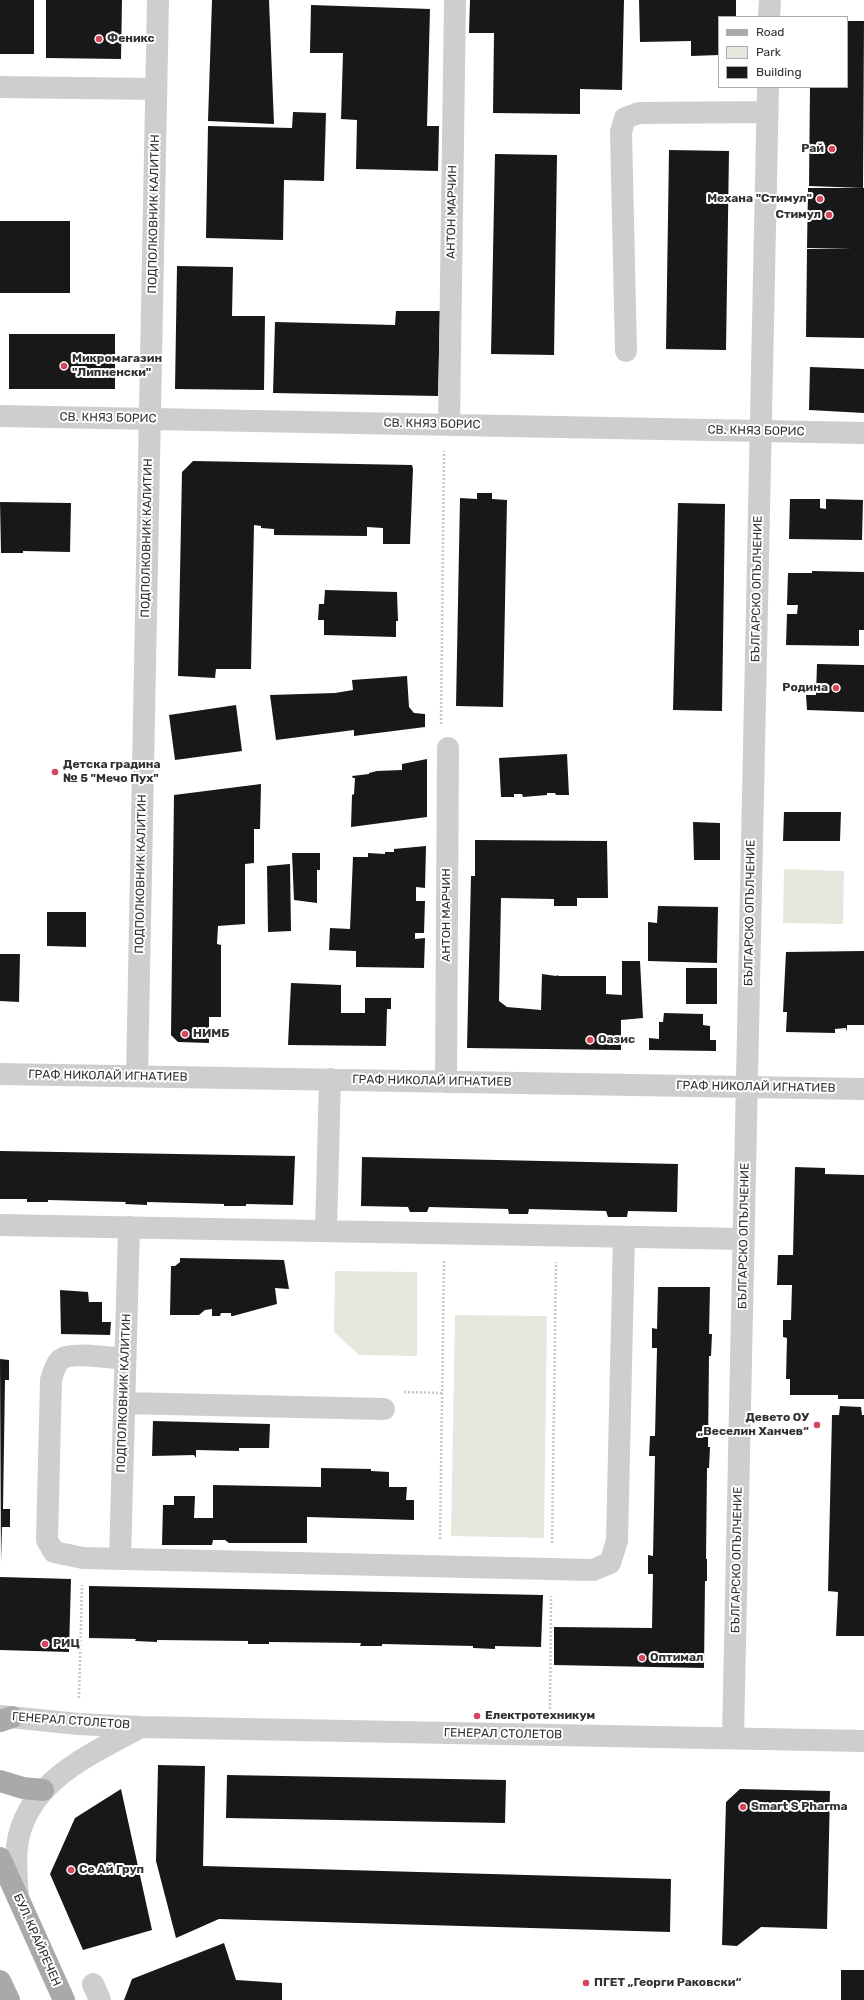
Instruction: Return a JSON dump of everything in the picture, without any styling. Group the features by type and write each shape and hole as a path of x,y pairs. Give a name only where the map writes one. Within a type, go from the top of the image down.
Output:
{"main road":[{"path":"0,1781 23,1788 43,1790"},
{"name":"БУЛ. КРАЙРЕЧЕН","path":"0,1858 64,2000"},
{"path":"0,1980 9,2000"}],"street":[{"name":"ПОДПОЛКОВНИК КАЛИТИН","path":"137,1076 158,0"},
{"name":"АНТОН МАРЧИН","path":"449,425 455,0"},
{"path":"769,16 770,0"},
{"path":"0,87 156,89"},
{"name":"БЪЛГАРСКО ОПЪЛЧЕНИЕ","path":"733,1738 768,88"},
{"path":"626,351 621,132 625,118 639,113 767,112"},
{"name":"СВ. КНЯЗ БОРИС","path":"0,416 864,433"},
{"name":"АНТОН МАРЧИН","path":"446,1082 448,748"},
{"name":"ГРАФ НИКОЛАЙ ИГНАТИЕВ","path":"0,1074 864,1089"},
{"path":"326,1231 330,1079"},
{"path":"0,1225 744,1239"},
{"name":"ПОДПОЛКОВНИК КАЛИТИН","path":"120,1559 129,1227"},
{"path":"125,1358 69,1356 59,1361 51,1380 47,1540 54,1552 83,1558 593,1570 610,1563 616,1546 624,1237"},
{"path":"124,1403 384,1409"},
{"name":"ГЕНЕРАЛ СТОЛЕТОВ","path":"4,1718 141,1727 864,1741"},
{"name":"ГЕНЕРАЛ СТОЛЕТОВ","path":"18,1898 17,1846 25,1816 43,1790 53,1780 73,1765 141,1727"}],"path":[{"path":"448,748 441,738 444,450 449,425"},
{"path":"440,1566 444,1233"},
{"path":"550,1716 556,1235"},
{"path":"79,1698 83,1558"}],"green space":[{"path":"784,869 844,871 843,924 783,923"},
{"path":"335,1271 417,1272 417,1356 359,1355 334,1332"},
{"path":"455,1315 547,1316 544,1538 451,1536"}],"building":[{"path":"0,0 34,0 34,54 0,54"},
{"path":"46,0 122,0 121,59 46,58"},
{"path":"212,0 269,0 274,124 208,121"},
{"path":"470,0 624,0 622,90 580,89 580,114 493,113 494,33 469,33"},
{"path":"639,0 736,0 736,16 718,16 718,55 691,56 691,41 640,42"},
{"path":"311,5 430,9 427,126 439,126 438,171 356,169 357,120 341,119 343,53 310,53"},
{"path":"848,21 864,21 863,188 809,186 810,88 848,88"},
{"path":"293,112 326,113 324,181 284,180 283,240 206,238 208,126 292,128"},
{"path":"669,150 729,151 726,350 666,349"},
{"path":"495,154 557,155 554,355 491,354"},
{"path":"808,188 864,188 864,338 806,337 807,249 852,249 807,248"},
{"path":"0,221 70,221 70,293 0,293"},
{"path":"177,266 233,267 232,316 265,316 264,390 175,389"},
{"path":"396,311 440,311 438,396 273,393 275,322 395,325"},
{"path":"9,334 115,334 115,389 9,389"},
{"path":"810,367 864,369 864,413 809,410"},
{"path":"193,461 412,465 410,544 383,544 383,528 367,527 367,536 274,535 274,529 261,528 261,526 254,525 251,669 216,669 215,678 178,676 182,472"},
{"path":"477,493 492,493 492,499 507,500 503,707 456,706 460,498 477,499"},
{"path":"790,499 820,499 820,508 826,509 826,499 863,500 862,540 789,539"},
{"path":"0,502 71,503 70,552 23,551 23,553 1,553"},
{"path":"678,503 725,504 722,711 673,710"},
{"path":"812,571 864,572 864,630 859,630 859,646 786,645 787,614 797,614 798,605 787,605 788,573 812,573"},
{"path":"325,590 397,592 398,621 396,621 396,637 324,635 324,620 318,620 319,604 324,604"},
{"path":"817,664 864,665 864,712 807,710 806,695 816,695"},
{"path":"407,676 409,707 414,713 425,714 425,727 354,736 354,730 276,740 270,695 335,693 353,690 352,680"},
{"path":"236,705 242,751 175,760 169,715"},
{"path":"567,754 569,795 547,793 547,795 523,797 522,794 514,794 514,797 501,797 499,758"},
{"path":"427,759 427,817 351,827 352,795 354,794 355,778 352,776 369,774 377,771 402,770 402,764"},
{"path":"261,784 260,829 254,829 254,863 245,864 245,924 218,926 217,944 221,945 221,1017 209,1017 209,1043 178,1042 171,1035 174,795"},
{"path":"784,812 841,812 840,841 783,841"},
{"path":"693,822 720,823 720,860 694,860"},
{"path":"475,840 607,841 608,898 577,898 577,906 554,906 554,899 501,898 499,1001 507,1007 541,1010 542,974 556,976 606,976 606,994 622,995 622,961 640,961 643,1018 621,1020 621,1050 467,1048 471,876 475,876"},
{"path":"426,846 425,888 416,887 416,901 425,901 424,933 415,933 415,939 425,938 424,968 356,967 356,951 329,950 330,928 350,929 353,857 368,857 368,853 385,854 385,852 394,852 394,849"},
{"path":"292,853 320,853 320,870 317,870 317,903 294,900"},
{"path":"290,864 291,931 268,932 267,866"},
{"path":"658,906 718,907 717,963 648,961 648,922 657,923"},
{"path":"47,912 86,912 86,947 47,946"},
{"path":"864,951 864,1025 847,1025 847,1032 846,1028 835,1029 835,1033 786,1032 787,1012 783,1012 786,952"},
{"path":"0,954 20,954 19,1002 0,1001"},
{"path":"686,968 717,968 717,1004 686,1004"},
{"path":"291,983 341,985 341,1013 365,1013 365,998 391,998 391,1009 387,1009 386,1046 288,1045"},
{"path":"664,1013 703,1014 703,1025 710,1026 710,1040 716,1040 716,1051 649,1050 649,1038 659,1039 659,1022 663,1022"},
{"path":"0,1151 295,1156 293,1205 246,1204 246,1206 224,1206 224,1204 147,1202 147,1205 125,1204 126,1202 48,1200 48,1202 27,1202 27,1199 0,1199"},
{"path":"362,1157 678,1164 677,1212 628,1211 627,1217 608,1217 606,1211 529,1209 528,1214 509,1214 508,1209 429,1207 427,1212 410,1212 408,1207 361,1206"},
{"path":"795,1167 825,1168 825,1174 864,1175 864,1399 838,1399 838,1395 790,1395 790,1379 786,1379 787,1338 783,1337 783,1320 791,1320 792,1285 777,1285 778,1255 793,1255"},
{"path":"180,1258 284,1260 289,1289 275,1288 277,1304 233,1316 231,1316 231,1313 221,1313 220,1316 212,1316 212,1309 205,1310 199,1315 170,1315 171,1266 175,1266 180,1262"},
{"path":"658,1287 710,1287 709,1334 712,1334 711,1356 709,1356 708,1447 710,1447 709,1468 707,1468 707,1581 705,1581 704,1668 554,1665 554,1627 652,1628 653,1574 648,1574 648,1555 653,1556 655,1456 649,1456 650,1436 655,1436 657,1348 652,1348 652,1328 657,1329"},
{"path":"60,1290 88,1292 89,1302 102,1302 102,1322 111,1322 110,1335 61,1334"},
{"path":"0,1359 9,1360 9,1380 5,1380 3,1509 10,1509 10,1527 2,1527 1,1562"},
{"path":"840,1406 861,1407 862,1415 864,1415 864,1636 836,1636 838,1592 828,1591 832,1415 839,1415"},
{"path":"153,1421 270,1424 269,1448 239,1448 239,1451 196,1450 196,1458 194,1455 152,1456"},
{"path":"321,1468 371,1469 371,1471 389,1472 389,1487 407,1487 406,1500 414,1500 414,1520 307,1517 307,1543 229,1543 225,1540 213,1540 212,1545 162,1545 163,1505 174,1505 174,1496 195,1496 194,1518 213,1518 213,1485 321,1487"},
{"path":"0,1577 71,1579 69,1652 0,1650"},
{"path":"89,1586 543,1595 541,1647 495,1646 495,1649 473,1648 473,1646 382,1644 382,1646 360,1646 361,1643 269,1642 269,1644 248,1644 248,1641 157,1640 157,1642 135,1641 136,1639 89,1638"},
{"path":"158,1765 205,1766 203,1866 671,1879 670,1932 219,1919 176,1938 156,1861"},
{"path":"227,1775 506,1780 505,1823 226,1818"},
{"path":"121,1789 152,1930 83,1950 50,1874 75,1818"},
{"path":"740,1789 830,1791 827,1929 761,1927 737,1946 722,1945 726,1802"},
{"path":"224,1943 236,1980 282,1983 282,2000 124,2000 132,1979"},
{"path":"841,1970 864,1970 864,2000 841,2000"}],"place":[{"name":"Феникс","path":"99,39"},
{"name":"Рай","path":"832,149"},
{"name":"Механа \"Стимул\"","path":"820,199"},
{"name":"Стимул","path":"829,215"},
{"name":"Микромагазин \"Липненски\"","path":"64,366"},
{"name":"Родина","path":"836,688"},
{"name":"Детска градина № 5 \"Мечо Пух\"","path":"55,772"},
{"name":"НИМБ","path":"185,1034"},
{"name":"Оазис","path":"590,1040"},
{"name":"Девето ОУ „Веселин Ханчев“","path":"817,1425"},
{"name":"РИЦ","path":"45,1644"},
{"name":"Оптимал","path":"642,1658"},
{"name":"Електротехникум","path":"477,1716"},
{"name":"Smart S Pharma","path":"743,1807"},
{"name":"Се Ай Груп","path":"71,1870"},
{"name":"ПГЕТ „Георги Раковски“","path":"586,1983"}]}
